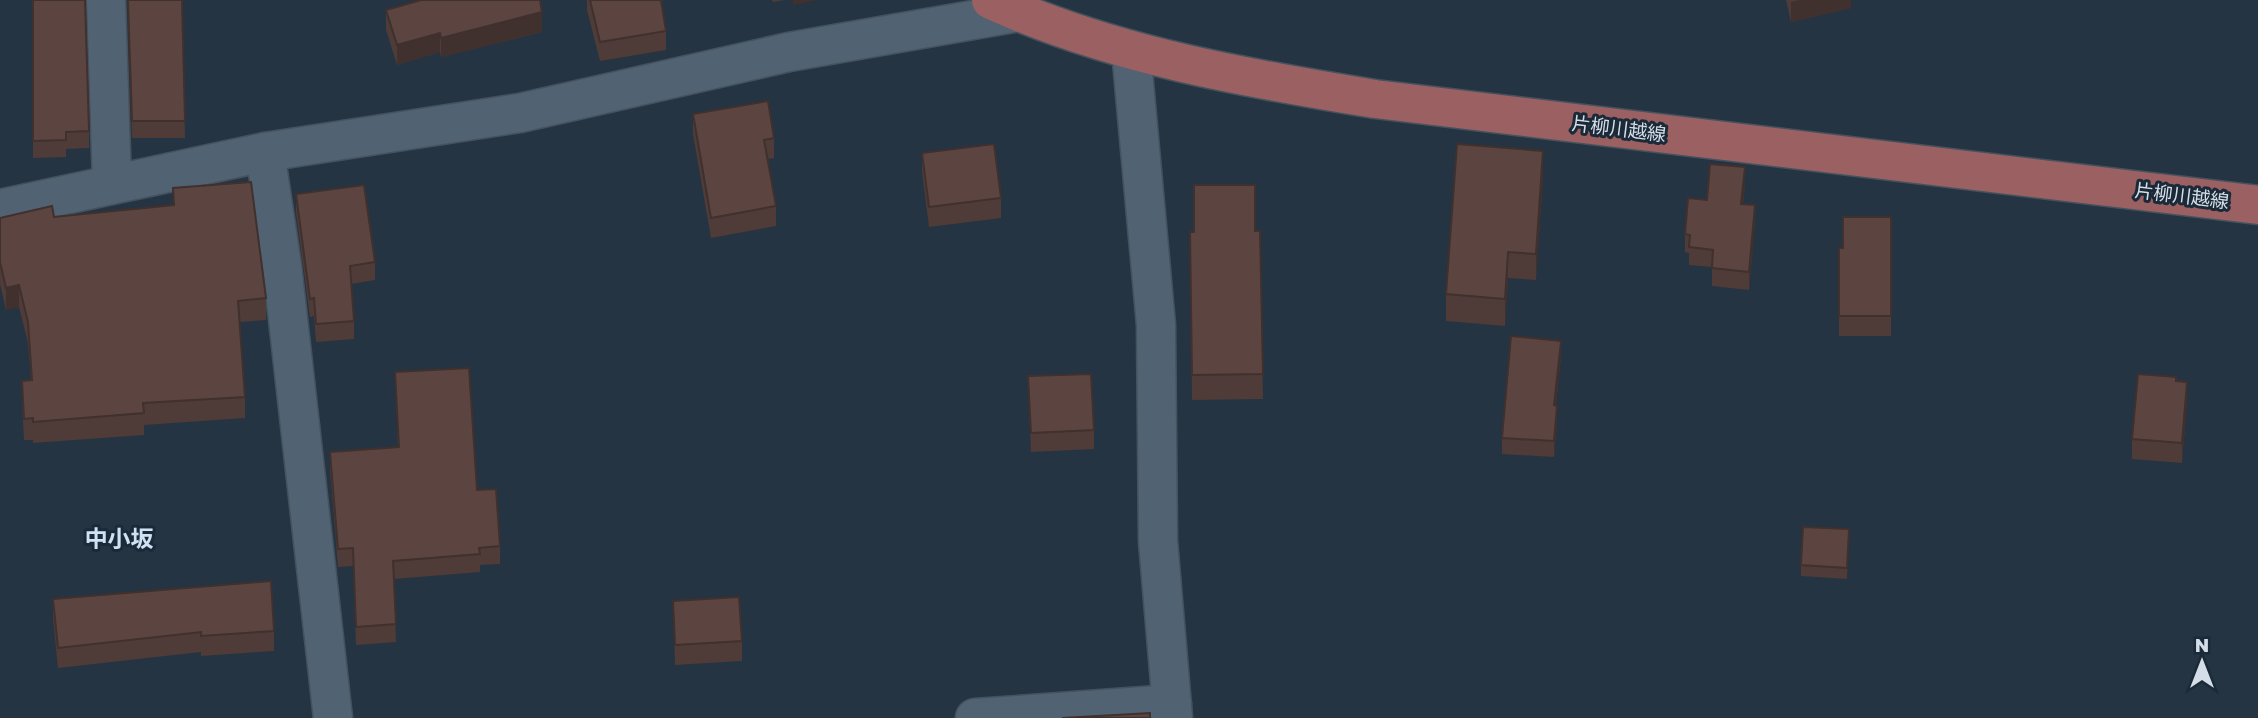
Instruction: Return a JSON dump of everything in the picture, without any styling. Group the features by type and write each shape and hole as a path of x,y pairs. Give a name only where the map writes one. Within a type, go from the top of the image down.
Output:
{"main road":[{"name":"片柳川越線","path":"1005,6 1131,50 1255,80 1375,99 2258,205"}],"street":[{"path":"106,0 112,184"},
{"path":"0,209 265,152 520,113 789,51 1005,6"},
{"path":"975,718 1172,711 1158,541 1156,325 1131,50"},
{"path":"265,152 282,266 333,718"}],"building":[{"path":"33,0 85,0 89,131 66,132 66,140 33,141"},
{"path":"128,0 182,0 185,121 132,121"},
{"path":"421,0 540,0 542,12 441,38 440,33 397,45 386,10"},
{"path":"590,0 661,0 666,31 600,42"},
{"path":"768,101 774,138 764,140 776,206 711,218 693,114"},
{"path":"994,144 1001,198 929,207 922,153"},
{"path":"1457,144 1543,151 1536,254 1508,252 1505,299 1446,294"},
{"path":"1710,164 1745,167 1741,204 1755,205 1749,272 1712,268 1713,250 1689,247 1690,235 1685,234 1688,198 1707,200"},
{"path":"251,182 266,298 238,301 245,397 143,403 144,413 33,422 33,418 24,419 22,381 32,380 28,322 19,285 6,288 0,262 0,218 52,206 54,217 174,205 173,188"},
{"path":"364,185 375,262 350,266 354,321 316,324 314,298 310,299 296,194"},
{"path":"1194,185 1255,185 1255,231 1260,231 1263,374 1192,375 1190,232 1194,232"},
{"path":"1843,217 1891,217 1891,316 1839,316 1839,248 1843,248"},
{"path":"1511,336 1561,341 1554,405 1557,406 1554,441 1502,438"},
{"path":"469,368 477,490 496,489 500,546 479,548 480,554 393,561 396,624 356,627 353,548 338,549 330,452 399,447 395,372"},
{"path":"1091,374 1094,430 1031,433 1028,376"},
{"path":"2138,374 2176,377 2176,381 2187,382 2182,443 2132,439"},
{"path":"1803,527 1849,529 1847,568 1801,565"},
{"path":"271,581 274,631 201,636 201,632 58,648 53,599"},
{"path":"739,597 742,641 675,645 673,601"},
{"path":"1150,713 1150,718 1062,718"}],"district":[{"name":"中小坂","path":"119,538"}]}
